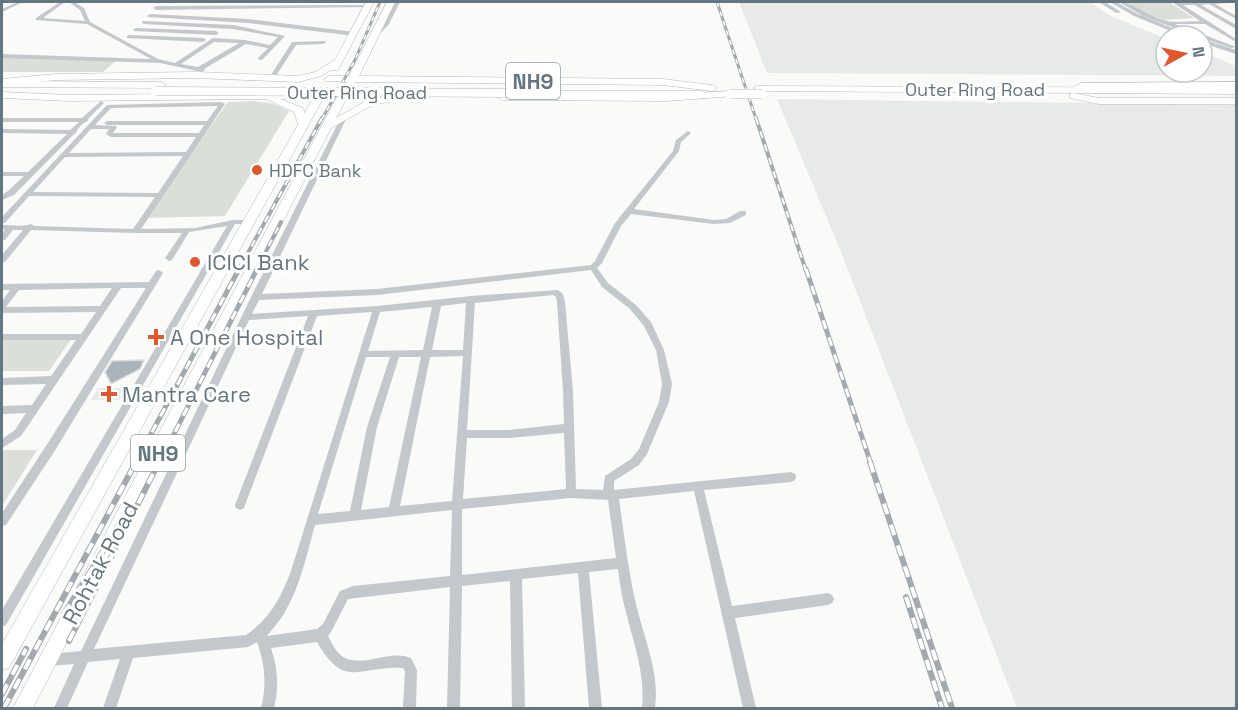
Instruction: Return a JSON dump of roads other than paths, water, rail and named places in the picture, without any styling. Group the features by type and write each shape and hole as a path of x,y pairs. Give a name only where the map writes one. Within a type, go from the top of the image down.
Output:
{"highway":[{"name":"Rohtak Road","path":"344,95 391,2"},
{"name":"Rohtak Road","path":"320,95 369,4"},
{"path":"363,58 376,75 390,80"},
{"path":"2,83 56,77 196,75 297,79 318,74 339,61"},
{"name":"Outer Ring Road","path":"329,79 663,82 712,91"},
{"path":"420,96 426,80"},
{"path":"1105,93 1236,86"},
{"name":"Outer Ring Road","path":"3,94 69,98 344,95 666,98 712,91 1073,93"},
{"path":"1073,93 1236,99"},
{"path":"258,96 299,110 303,125"},
{"path":"327,126 370,103 404,96"}],"main road":[{"name":"Outer Ring Road","path":"2,83 158,88 712,91"},
{"name":"Outer Ring Road","path":"1073,93 1081,86 1236,86"},
{"name":"Outer Ring Road","path":"3,94 158,88"},
{"path":"1073,93 1099,101 1236,99"},
{"name":"Rohtak Road","path":"2,661 139,420 240,222 320,95"},
{"name":"Rohtak Road","path":"23,708 294,204 327,126 344,95"}],"street":[{"path":"2,3 10,2"},
{"path":"2,11 21,2"},
{"path":"35,2 53,2"},
{"path":"63,2 38,19 88,23 127,39 160,61"},
{"path":"71,2 82,9 88,23"},
{"path":"127,39 162,2"},
{"path":"374,37 386,24 397,2"},
{"path":"1102,2 1128,17 1154,27"},
{"path":"1113,2 1159,24"},
{"path":"1121,2 1164,23 1205,22"},
{"path":"1176,3 1229,3"},
{"path":"1176,3 1236,46"},
{"path":"1197,3 1236,27"},
{"path":"1209,3 1236,18"},
{"path":"156,8 369,4"},
{"path":"150,16 248,21 354,34"},
{"path":"144,22 233,27 282,36 260,59"},
{"path":"136,30 216,33"},
{"path":"127,39 203,40"},
{"path":"177,64 213,40 245,42 271,47"},
{"path":"1214,41 1236,46"},
{"path":"2,56 160,61 201,69 245,42"},
{"path":"273,78 294,43 323,42"},
{"path":"1214,45 1236,46"},
{"path":"2,221 63,155 89,123 101,103"},
{"path":"2,198 12,193 74,132 114,104 222,104 135,231"},
{"path":"60,708 246,317 294,204 345,115"},
{"path":"2,120 209,123"},
{"path":"89,123 114,127 109,134 111,135 201,135"},
{"path":"2,131 74,132"},
{"path":"255,297 377,292 593,267 598,263 618,225 665,167 676,151 678,141 688,133"},
{"path":"63,155 188,154"},
{"path":"2,174 30,174"},
{"path":"27,194 160,195"},
{"path":"629,211 714,222 728,221 743,213"},
{"path":"2,227 31,226 135,231 187,230 240,222"},
{"path":"2,621 240,222"},
{"path":"2,238 12,226"},
{"path":"2,260 31,226"},
{"path":"169,258 187,230"},
{"path":"593,267 605,285 633,307 648,324 660,350 667,384 664,402 643,451 635,462 609,479 635,628 644,654 650,689 649,708"},
{"path":"2,521 50,449 159,273"},
{"path":"2,287 151,285"},
{"path":"2,444 18,433 81,337 118,286"},
{"path":"2,308 17,287"},
{"path":"246,317 377,309 550,291 560,296 571,493"},
{"path":"454,708 457,506 471,299"},
{"path":"393,512 437,303"},
{"path":"2,308 101,309"},
{"path":"262,639 288,595 377,309"},
{"path":"240,505 314,313"},
{"path":"2,338 81,337"},
{"path":"354,516 372,427 396,353"},
{"path":"363,354 467,353"},
{"path":"2,381 53,380"},
{"path":"2,410 34,409"},
{"path":"461,434 509,434 569,428"},
{"path":"311,520 571,493 611,495 791,477"},
{"path":"698,486 750,708"},
{"path":"49,660 320,634 327,628 344,596 353,592 623,563"},
{"path":"583,567 596,708"},
{"path":"516,574 519,708"},
{"path":"728,613 828,599"},
{"path":"320,634 334,657 351,666 407,662 411,670 410,708"},
{"path":"262,639 272,664 273,678 268,708"},
{"path":"110,708 128,653"}],"railway":[{"path":"322,119 355,60 380,2"},
{"path":"717,2 756,119"},
{"path":"238,271 322,118"},
{"path":"756,118 806,271"},
{"path":"256,271 281,222"},
{"path":"135,464 239,269"},
{"path":"159,464 257,269"},
{"path":"806,269 871,464"},
{"path":"4,708 136,462"},
{"path":"69,641 159,462"},
{"path":"870,462 952,708"},
{"path":"64,614 119,525"},
{"path":"906,597 942,708"},
{"path":"2,694 26,649"}],"place":[{"name":"HDFC Bank","path":"257,170"},
{"name":"ICICI Bank","path":"195,262"},
{"name":"A One Hospital","path":"156,337"},
{"name":"Mantra Care","path":"109,394"}]}
